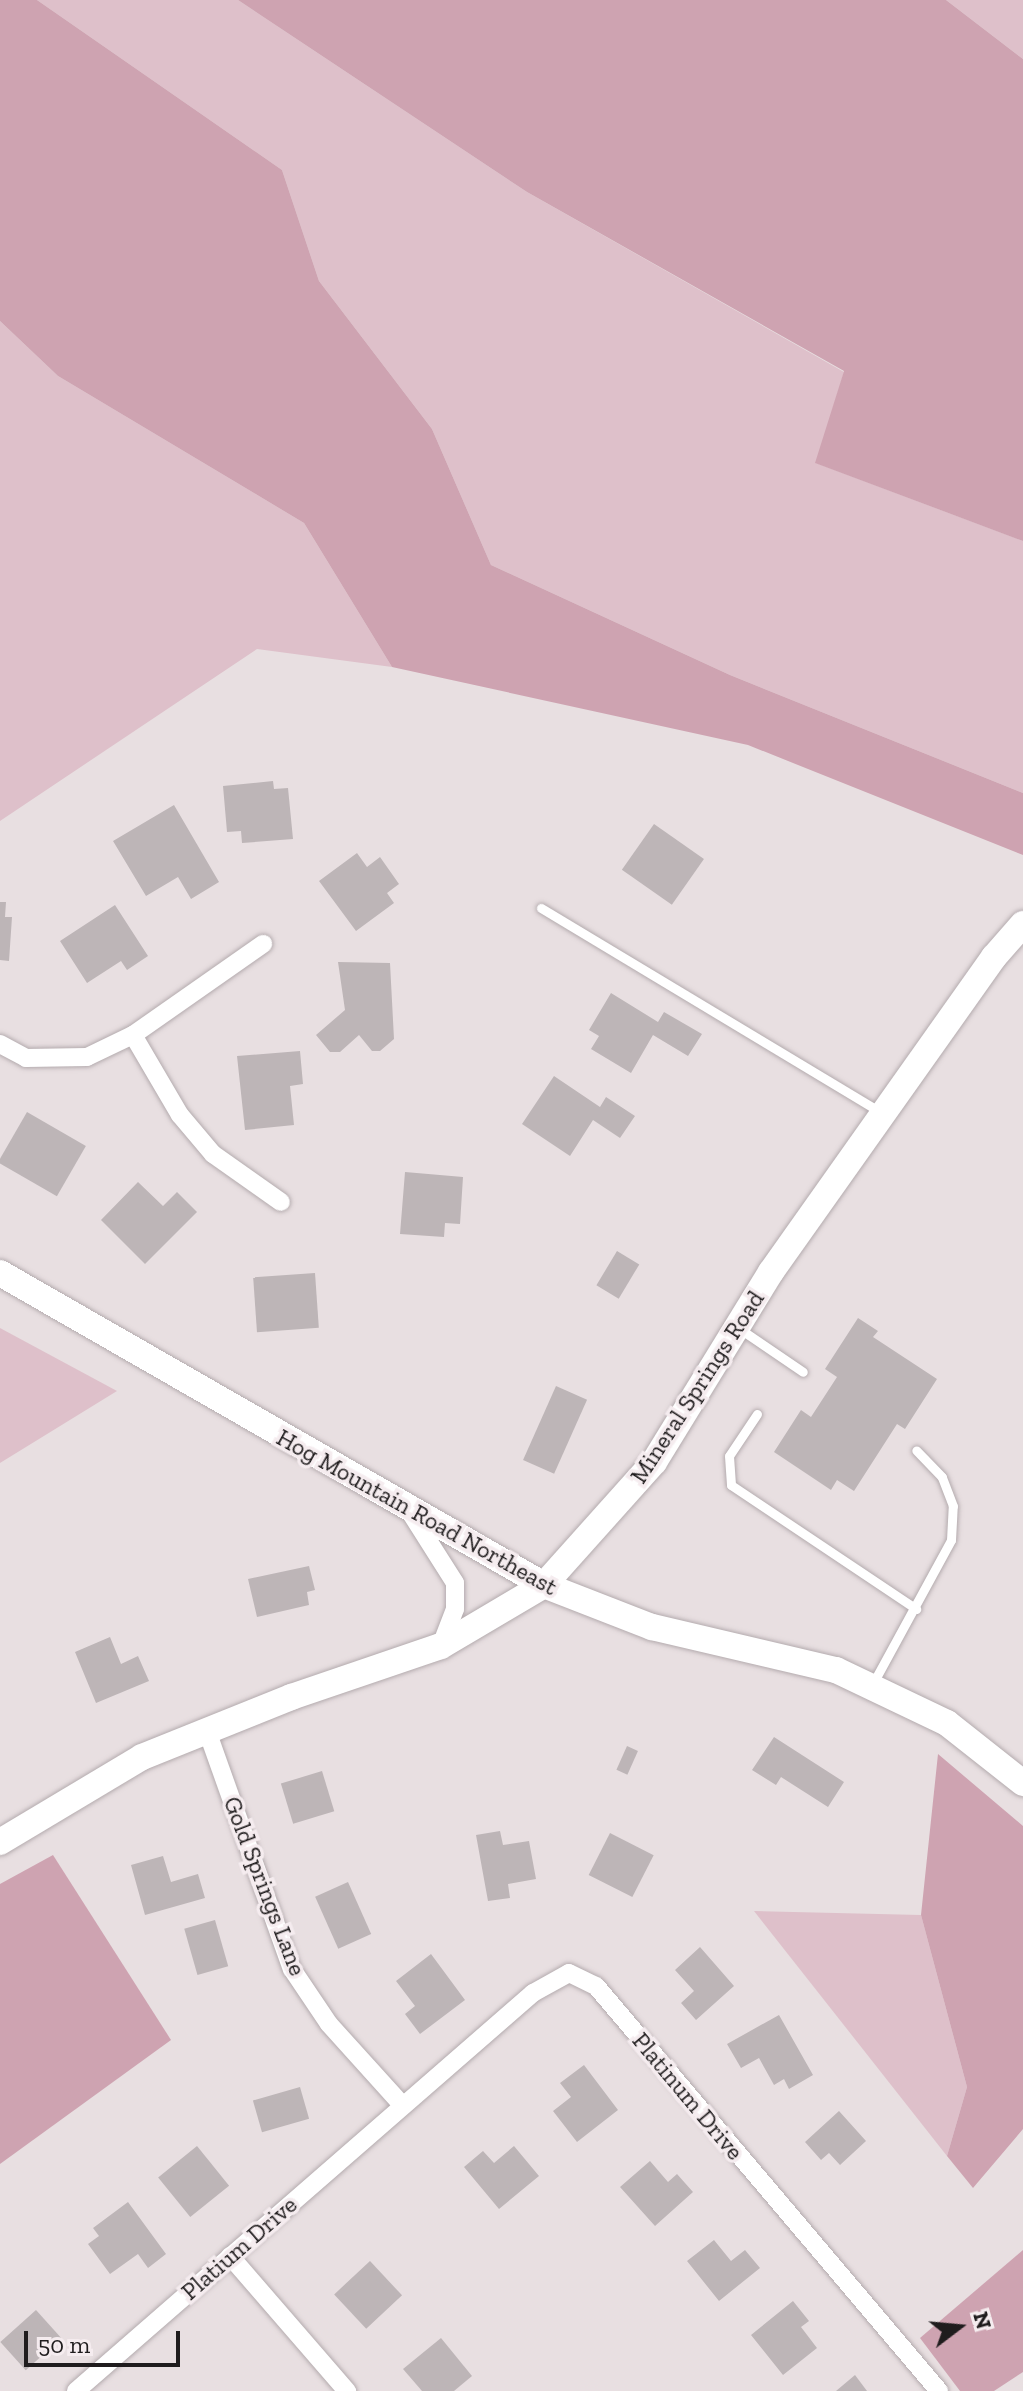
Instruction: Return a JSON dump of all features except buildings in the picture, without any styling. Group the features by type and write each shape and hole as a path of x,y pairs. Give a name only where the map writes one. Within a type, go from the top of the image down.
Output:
{"street":[{"name":"Mineral Springs Road","path":"0,1842 142,1757 206,1728 441,1646 544,1585 654,1462 737,1327 883,1114 994,957 1023,924"},
{"path":"0,1044 26,1058 87,1057 133,1035 263,944"},
{"path":"133,1035 180,1115 213,1154 281,1202"},
{"name":"Hog Mountain Road Northeast","path":"0,1273 410,1512 544,1585 652,1627 759,1649 872,1685 947,1723 1023,1783"},
{"path":"410,1512 455,1583 455,1609 441,1646"},
{"name":"Gold Springs Lane","path":"206,1728 292,1969 329,2024 403,2106"},
{"name":"Platinum Drive","path":"403,2106 549,1982 569,1973 596,1986 939,2391"},
{"name":"Platium Drive","path":"76,2391 403,2106"},
{"path":"230,2256 347,2391"}],"lane":[{"path":"541,908 883,1114"},
{"path":"737,1327 803,1372"},
{"path":"757,1414 729,1456 731,1485 916,1609"},
{"path":"872,1685 951,1540 953,1506 942,1477 916,1450"}],"shaded area":[{"path":"0,0 37,0 282,170 319,281 432,429 491,565 730,675 1023,793 1023,855 748,745 392,667 304,523 58,376 0,321"},
{"path":"37,0 238,0 527,192 844,372 816,463 1023,541 1023,793 730,675 491,565 432,429 319,281 282,170"},
{"path":"238,0 946,0 1023,59 1023,541 815,463 844,371 527,192"},
{"path":"946,0 1023,0 1023,59"},
{"path":"0,321 58,376 304,523 392,667 257,649 0,821"},
{"path":"0,1328 117,1391 0,1463"},
{"path":"938,1754 1023,1826 1023,2129 973,2188 947,2156 967,2087 921,1915"},
{"path":"53,1855 171,2040 0,2164 0,1884"},
{"path":"754,1911 921,1915 967,2087 947,2156"},
{"path":"1023,2250 1023,2372 994,2391 960,2391 920,2338"}]}
